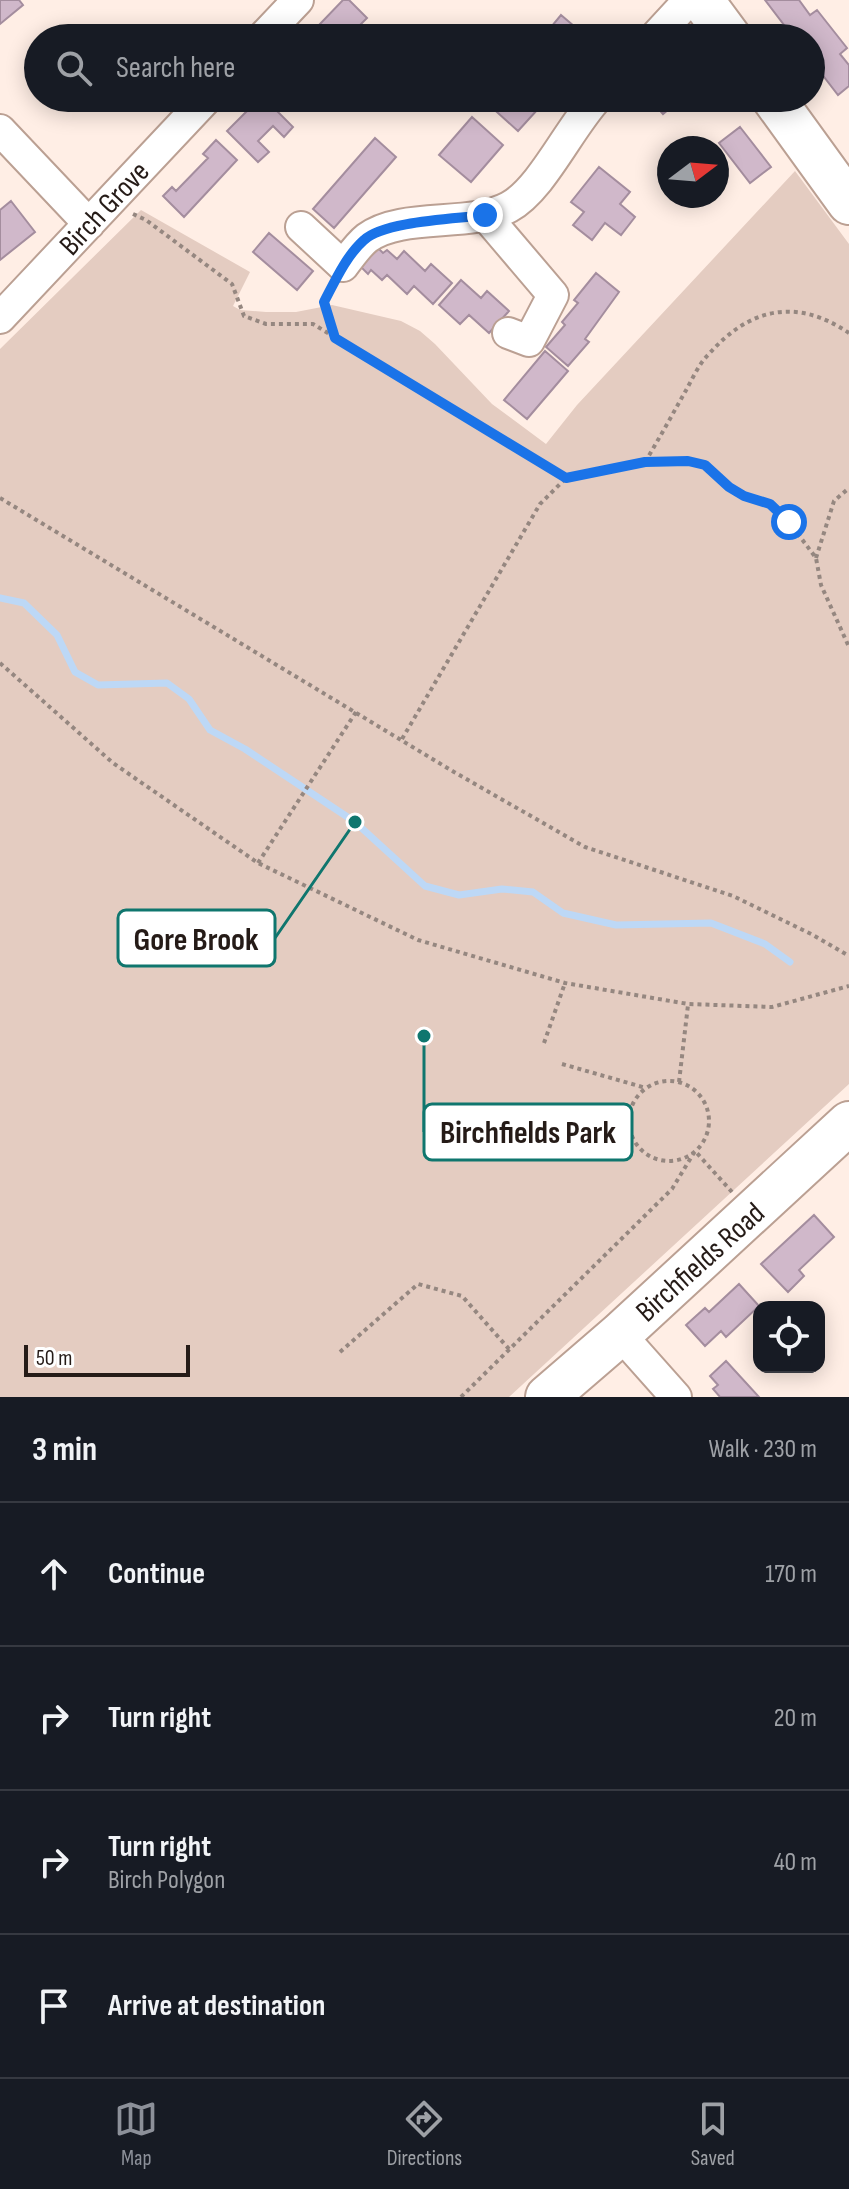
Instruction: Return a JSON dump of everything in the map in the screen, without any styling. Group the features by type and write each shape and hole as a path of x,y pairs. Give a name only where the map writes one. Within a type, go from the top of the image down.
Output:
{"highway":[{"path":"702,0 720,24"},
{"path":"783,112 849,203"},
{"name":"Birchfields Road","path":"547,1397 849,1123"}],"street":[{"path":"275,24 298,0"},
{"path":"667,24 689,0"},
{"name":"Birch Grove","path":"0,318 194,112"},
{"path":"301,227 343,266 365,239 382,229 485,215 508,208 528,193 584,112"},
{"path":"0,130 89,224"},
{"path":"485,215 553,295 529,341 508,333"},
{"path":"620,1334 676,1397"}],"path":[{"path":"111,201 146,220 232,284 244,316 266,324 313,324 566,478"},
{"path":"335,338 324,302 343,266"},
{"path":"645,462 706,357 737,326 774,312 808,313 828,319 849,333"},
{"path":"402,739 540,504 566,478 645,462 674,460 705,465 729,487 744,496 770,504 789,522 816,558 821,585 849,647"},
{"path":"816,558 834,501 849,488"},
{"path":"0,498 585,847 733,896 849,956"},
{"path":"0,663 113,763 258,863 418,940 565,983 688,1004 772,1007 849,986"},
{"path":"258,863 356,712"},
{"path":"544,1043 565,983"},
{"path":"679,1082 688,1004"},
{"path":"562,1064 646,1088"},
{"path":"461,1397 672,1189 708,1130 706,1106 691,1087 668,1080 646,1088 631,1108 629,1121 637,1145 659,1159 684,1158 695,1151"},
{"path":"695,1151 752,1214"},
{"path":"340,1352 418,1284 462,1296 509,1349"}],"shaded area":[{"path":"795,171 849,244 849,1084 509,1397 0,1397 0,349 141,210 250,272 233,306 240,310 296,312 332,305 401,321 420,331 492,404 546,444 577,405"}],"building":[{"path":"0,0 19,0 23,5 0,24"},
{"path":"343,0 349,0 367,18 361,24 320,24"},
{"path":"765,0 799,0 810,15 817,10 847,48 840,54 849,65 849,86 838,95 825,78 825,24 783,24"},
{"path":"561,15 572,24 554,24"},
{"path":"246,112 278,112 293,127 284,137 273,126 258,141 269,152 258,162 227,131"},
{"path":"497,112 535,112 518,131"},
{"path":"472,117 503,145 471,182 439,155"},
{"path":"740,127 771,167 750,183 729,156 728,136"},
{"path":"375,138 396,157 334,228 313,209"},
{"path":"216,140 237,160 184,217 163,196 172,187 176,191 208,158 203,154"},
{"path":"599,167 630,192 620,204 635,217 621,235 605,223 592,240 573,225 584,212 571,202"},
{"path":"11,201 35,232 0,260 0,210"},
{"path":"269,233 313,271 297,290 253,252"},
{"path":"375,245 383,253 387,250 397,259 404,251 425,271 431,264 452,283 433,304 414,286 407,294 387,275 382,280 371,270 368,274 358,264"},
{"path":"596,273 619,292 585,339 589,342 568,366 546,347 565,325 562,322 578,303 574,300"},
{"path":"461,280 481,298 487,291 509,311 489,333 469,315 460,324 439,305"},
{"path":"545,351 568,371 527,419 504,400"},
{"path":"814,1215 834,1237 799,1270 804,1276 788,1292 761,1264"},
{"path":"739,1284 754,1301 753,1312 726,1337 721,1331 705,1346 686,1325 705,1308 709,1312"},
{"path":"726,1361 759,1397 720,1397 713,1389 718,1385 710,1376"}],"waterway":[{"path":"0,598 24,603 57,635 75,672 98,685 167,683 189,699 210,730 245,749 355,822 425,886 459,895 502,889 533,892 563,913 616,925 711,923 765,944 790,962"}],"place":[{"name":"Gore Brook","path":"355,822"},
{"name":"Birchfields Park","path":"424,1036"}],"route":[{"path":"485,215 382,229 365,239 343,266 324,302 335,338 566,478 645,462 688,461 705,465 744,496 770,504 789,522"}]}
